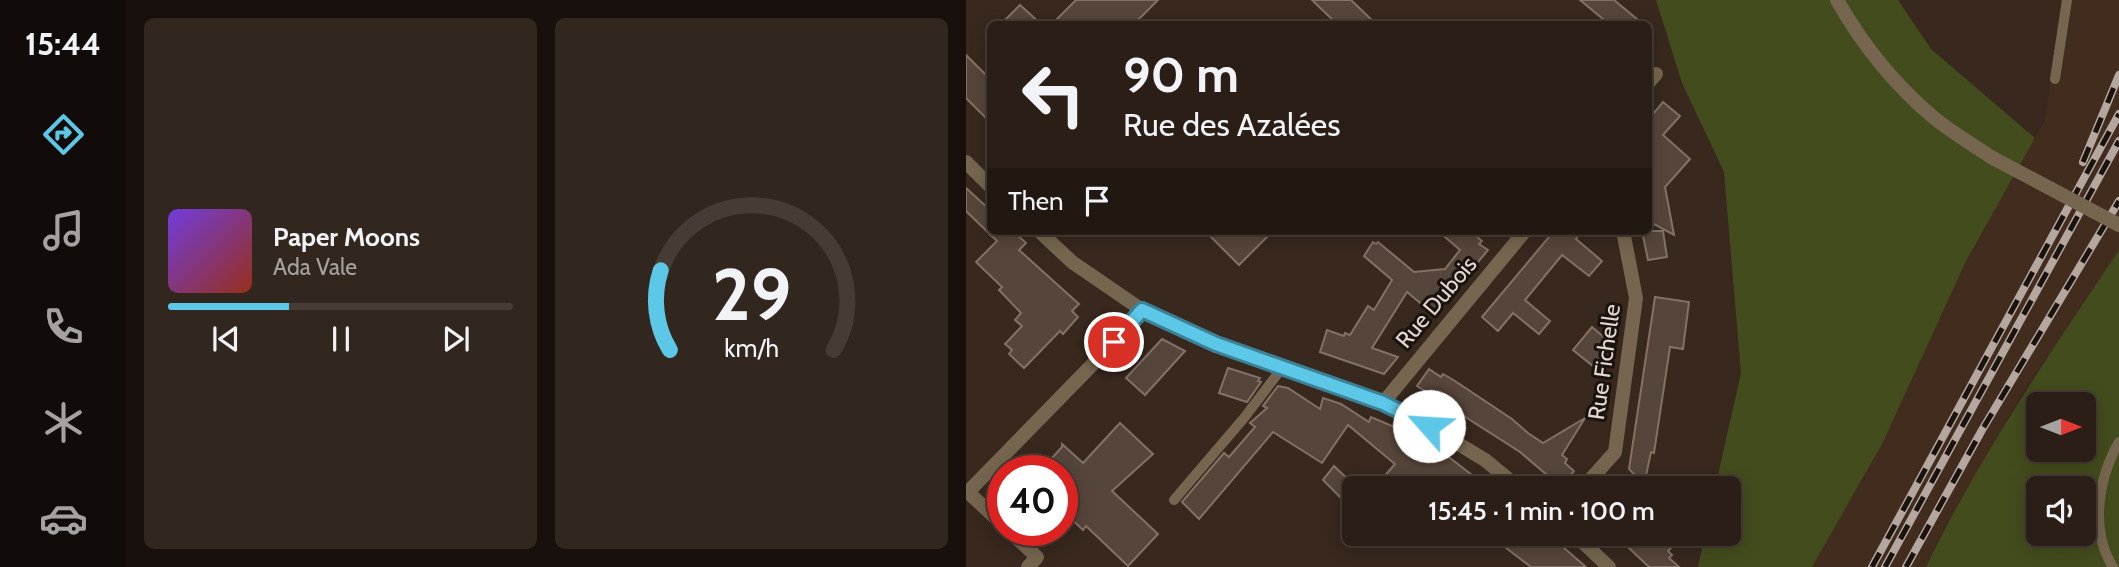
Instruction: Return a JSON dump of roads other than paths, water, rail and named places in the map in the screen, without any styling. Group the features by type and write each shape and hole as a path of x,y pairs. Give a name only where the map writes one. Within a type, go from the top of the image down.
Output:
{"street":[{"path":"1837,0 1874,57 1933,117 1991,157 2119,225"},
{"path":"966,162 987,183"},
{"path":"1043,235 1072,262 1142,310 1216,344 1383,403 1429,426 1485,460 1505,476"},
{"name":"Rue Dubois","path":"1383,403 1522,235"},
{"name":"Rue Fichelle","path":"1594,476 1615,452 1636,298 1624,235"},
{"path":"1004,455 1132,324 1142,310"},
{"path":"987,473 968,492 987,510"},
{"path":"1025,546 1037,557 1028,567"},
{"path":"1587,546 1609,567"}],"lane":[{"path":"2055,79 2067,0"},
{"path":"1174,500 1244,418 1282,368"},
{"path":"2113,567 2107,557 2099,519 2103,481 2119,442"}],"railway":[{"path":"2083,162 2119,75"},
{"path":"1872,567 2119,114"},
{"path":"1885,567 2119,141"},
{"path":"1906,567 1982,430 2119,201"}]}
